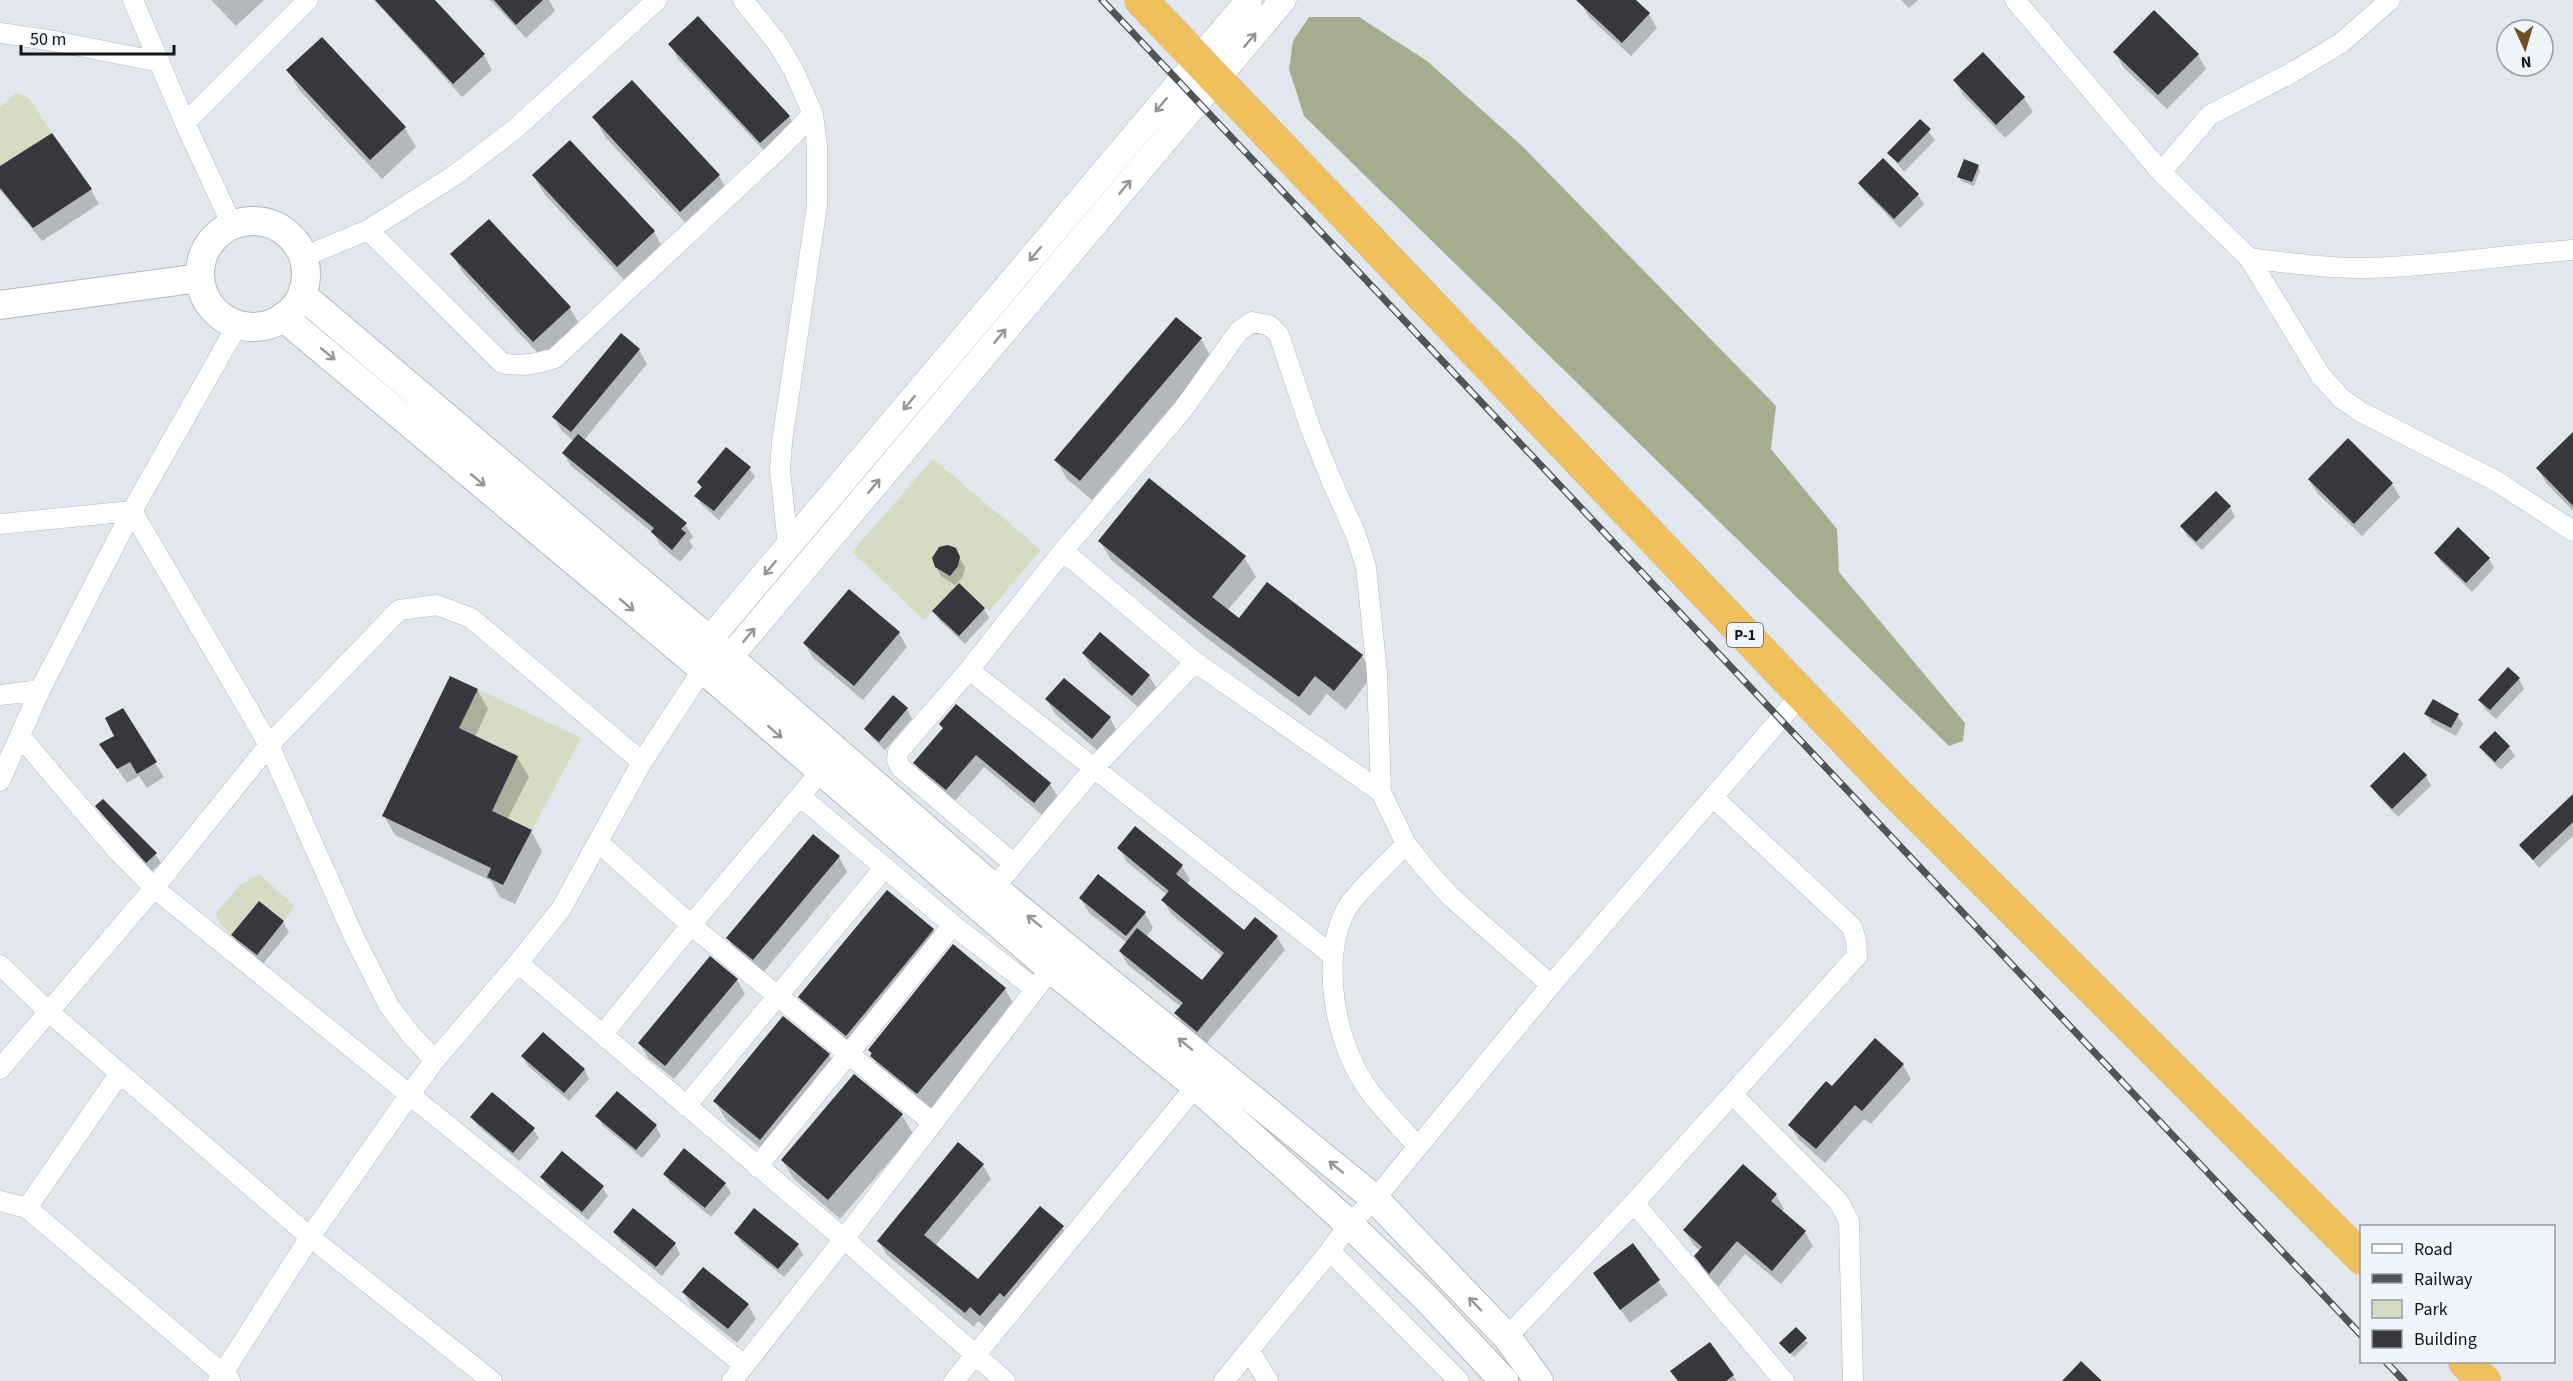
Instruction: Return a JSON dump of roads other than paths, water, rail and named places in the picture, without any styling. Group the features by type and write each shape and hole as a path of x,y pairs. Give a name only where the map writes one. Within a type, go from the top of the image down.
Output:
{"highway":[{"name":"P-1","path":"1142,0 1892,789 2360,1257"},
{"path":"2466,1363 2484,1381"}],"main road":[{"path":"249,221 266,222 282,229 295,241 303,257 306,269 302,295 284,317 270,324 254,326 238,324 224,317 212,307 204,293 200,278 201,262 207,246 218,234 232,225 249,221"},
{"path":"0,305 200,278"},
{"path":"302,295 719,649 994,888 1051,968 1375,1199 1507,1337 1539,1381"},
{"path":"284,317 703,669 1051,968 1196,1086 1349,1224 1426,1298 1504,1381"}],"street":[{"path":"133,0 185,123 232,225"},
{"path":"185,123 308,0"},
{"path":"303,257 368,230 455,175 515,129 657,0"},
{"path":"743,0 778,44 793,69 813,114 817,146 817,205 781,451 780,470 788,546"},
{"path":"0,1201 27,1208 223,1378 310,1237 410,1094 435,1060 561,909 642,762 703,669 1208,70 1249,0"},
{"path":"719,649 788,546 1208,70 1283,0"},
{"path":"2015,0 2161,172 2249,258 2321,376 2342,399 2361,412 2496,481 2573,531"},
{"path":"2161,172 2210,115 2293,72 2341,43 2390,0"},
{"path":"0,33 160,62"},
{"path":"368,230 502,363 521,366 537,364 555,358 779,149 813,114"},
{"path":"2249,258 2309,266 2362,268 2416,266 2573,250"},
{"path":"1014,864 901,768 897,760 898,752 969,670 1063,551 1184,408 1239,331 1252,322 1269,325 1279,335 1310,427 1356,535 1366,567 1377,673 1381,792 1406,844 1450,896 1551,985"},
{"path":"0,782 40,690 132,511 238,324"},
{"path":"0,524 132,511"},
{"path":"132,511 269,745 350,929 389,1006 411,1035 435,1060"},
{"path":"1063,551 1194,662 1381,792"},
{"path":"0,1069 154,888 269,745 399,610 437,605 471,618 642,762"},
{"path":"994,888 1094,768 1194,662"},
{"path":"969,670 1332,955"},
{"path":"0,695 40,690"},
{"path":"1224,1381 1330,1251 1349,1224 1375,1199 1551,985 1801,694"},
{"path":"20,736 115,848 154,888 744,1365"},
{"path":"603,1034 691,925 821,771"},
{"path":"732,1381 844,1239 1051,968 953,925 801,797"},
{"path":"1507,1337 1634,1203 1857,956 1852,927 1713,797"},
{"path":"598,842 691,925 933,1123"},
{"path":"1406,844 1348,906 1336,932 1332,955 1339,1024 1349,1053 1364,1083 1417,1146"},
{"path":"686,1106 885,867"},
{"path":"757,1167 953,925"},
{"path":"518,963 844,1239 1005,1381"},
{"path":"0,965 49,1012 310,1237 492,1381"},
{"path":"27,1208 120,1073"},
{"path":"954,1381 1196,1086"},
{"path":"1733,1095 1838,1201 1849,1221 1853,1381"},
{"path":"1634,1203 1784,1381"},
{"path":"1330,1251 1459,1381"},
{"path":"1249,1350 1268,1381"}],"railway":[{"path":"1102,0 2360,1334"},
{"path":"2387,1363 2404,1381"}]}
